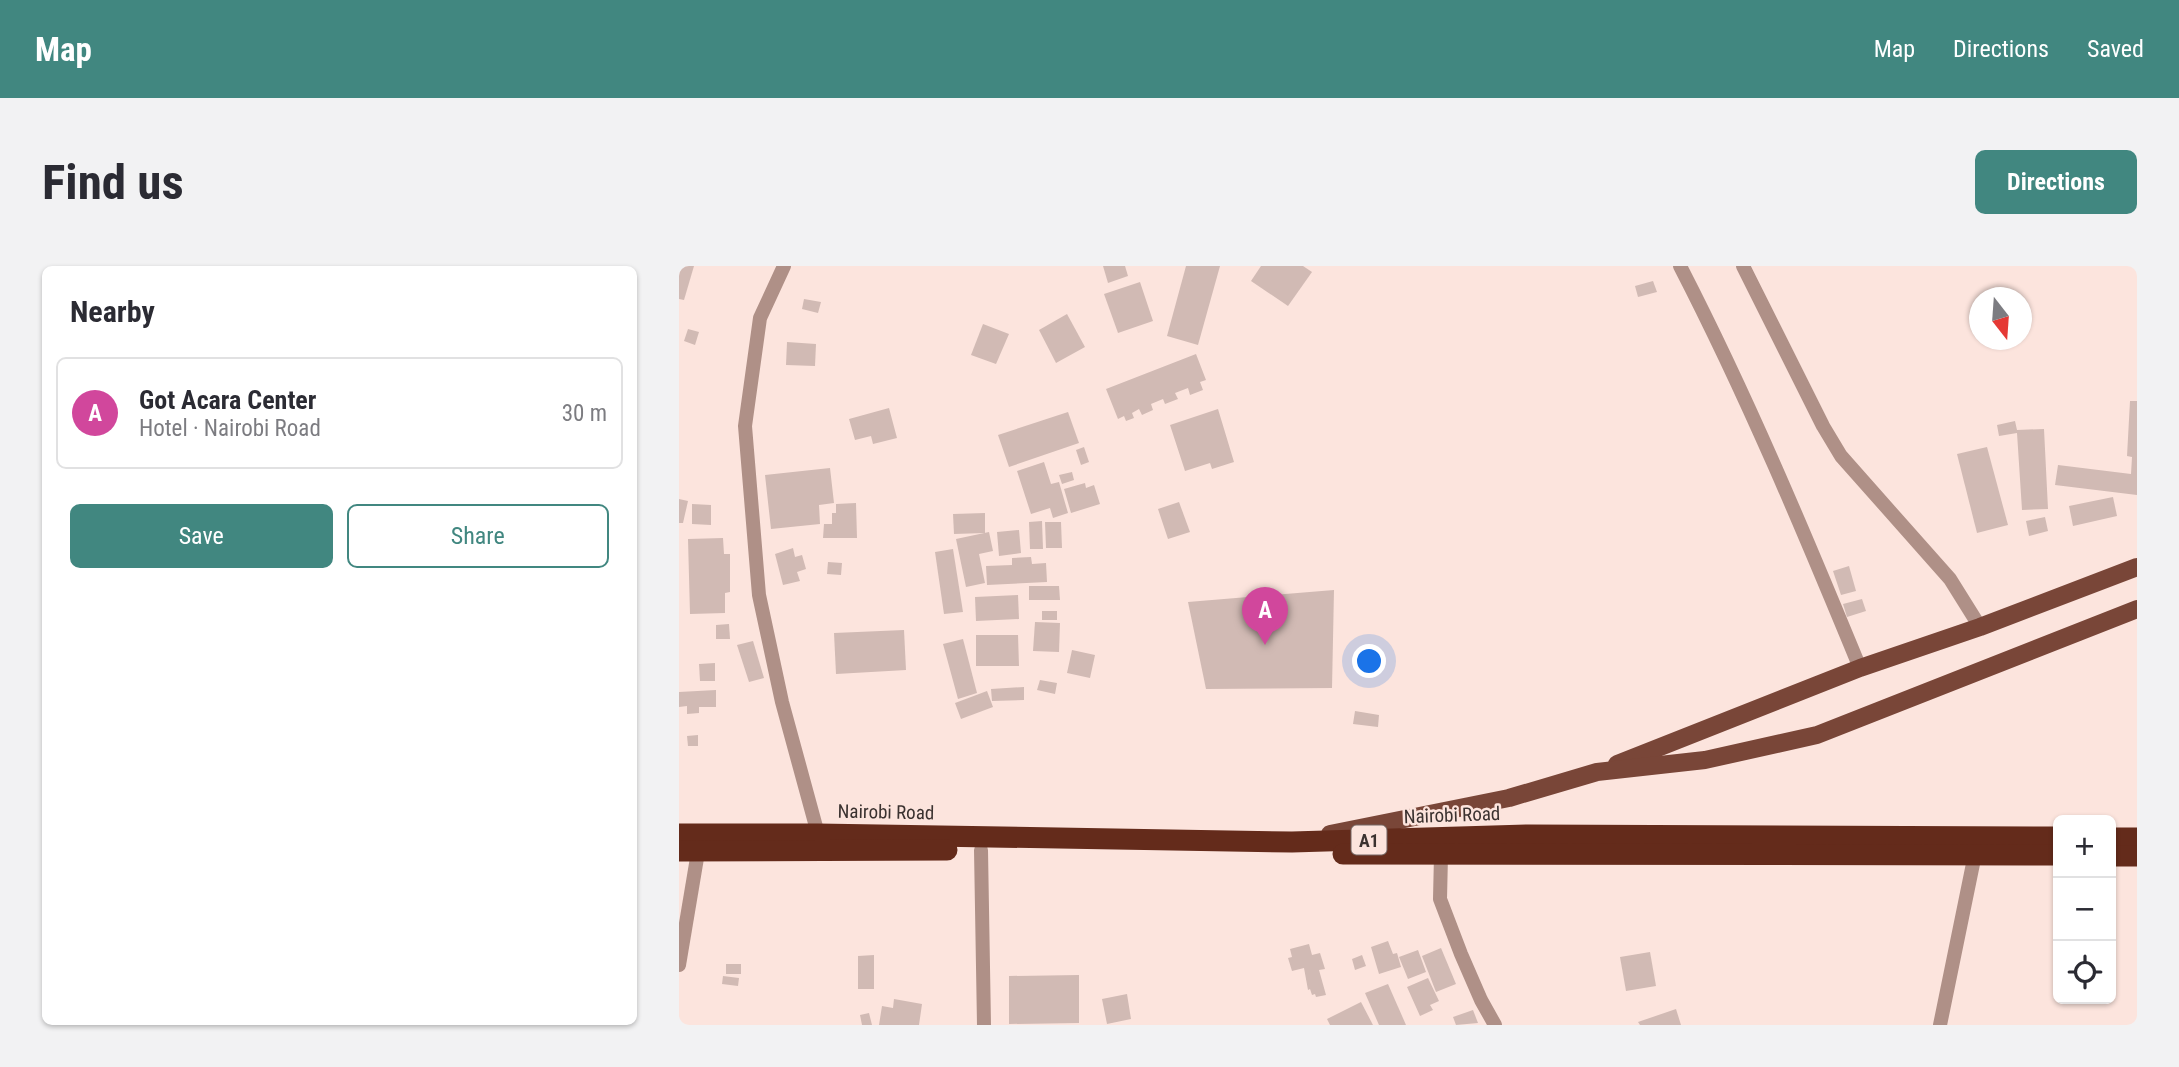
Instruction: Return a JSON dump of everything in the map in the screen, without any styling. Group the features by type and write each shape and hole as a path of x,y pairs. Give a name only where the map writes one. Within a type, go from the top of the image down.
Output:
{"highway":[{"name":"Nairobi Road","path":"679,834 1292,842 1528,835 2053,837"},
{"path":"2116,838 2137,838"},
{"name":"Nairobi Road","path":"689,851 2053,855"},
{"path":"2116,856 2137,856"}],"main road":[{"path":"1292,842 1509,798 1597,772 1860,668 1980,627 2137,567"},
{"path":"1597,772 1705,760 1817,735 2137,609"}],"street":[{"path":"784,266 760,318 745,426 759,596 782,702 818,834"},
{"path":"1680,266 1721,346 1802,528 1860,668"},
{"path":"1743,266 1822,426 1842,456 1950,579 1980,627"},
{"path":"981,850 984,1025"},
{"path":"679,965 689,851"},
{"path":"1940,1025 1975,854"},
{"path":"1441,855 1440,899 1481,1000 1496,1025"}],"building":[{"path":"679,266 694,266 684,300 679,299"},
{"path":"1103,266 1125,266 1128,276 1108,283"},
{"path":"1186,266 1220,266 1198,345 1167,336"},
{"path":"1261,266 1303,266 1312,272 1288,306 1251,281"},
{"path":"1653,281 1657,292 1638,297 1635,286"},
{"path":"1140,282 1153,321 1118,333 1104,294"},
{"path":"804,299 821,302 818,313 802,309"},
{"path":"1067,314 1085,347 1056,363 1039,330"},
{"path":"983,324 1009,334 996,364 971,355"},
{"path":"688,329 699,332 695,345 684,341"},
{"path":"787,342 816,344 815,366 786,365"},
{"path":"1196,354 1206,380 1200,382 1203,390 1190,395 1188,388 1175,393 1178,399 1165,404 1163,399 1151,404 1153,410 1142,415 1139,409 1132,413 1134,418 1126,421 1124,416 1118,419 1106,389"},
{"path":"2130,401 2137,401 2137,495 2055,485 2058,465 2131,474 2132,457 2127,456"},
{"path":"889,408 897,438 873,444 871,436 855,440 849,419"},
{"path":"1218,409 1234,462 1212,469 1210,463 1185,471 1170,425"},
{"path":"1068,412 1079,443 1009,467 998,435"},
{"path":"2015,421 2017,430 2044,429 2048,509 2022,510 2017,433 1999,436 1997,425"},
{"path":"1084,447 1089,462 1081,465 1076,450"},
{"path":"1987,447 2008,525 1977,533 1957,454"},
{"path":"1044,462 1051,484 1059,482 1068,513 1053,518 1050,508 1031,514 1017,471"},
{"path":"830,468 834,503 819,505 820,524 771,529 765,475"},
{"path":"1072,472 1074,480 1062,484 1059,475"},
{"path":"1085,483 1086,488 1094,485 1100,504 1071,513 1064,489"},
{"path":"2113,497 2117,516 2073,526 2069,506"},
{"path":"679,499 688,501 683,523 679,523"},
{"path":"1179,502 1190,532 1168,539 1158,509"},
{"path":"856,503 857,538 823,538 824,524 832,524 832,513 836,513 836,504"},
{"path":"692,504 711,505 711,525 692,524"},
{"path":"985,513 985,533 954,534 953,514"},
{"path":"2045,517 2048,531 2029,536 2026,521"},
{"path":"1042,521 1043,549 1030,549 1029,522"},
{"path":"1045,522 1061,522 1062,548 1046,548"},
{"path":"1019,530 1021,553 999,556 997,532"},
{"path":"989,532 993,551 979,554 985,583 966,587 956,539"},
{"path":"723,538 724,554 730,554 730,592 725,593 725,613 690,614 688,539"},
{"path":"793,548 795,557 802,555 806,569 797,572 800,581 783,585 775,554"},
{"path":"953,549 963,612 944,614 935,552"},
{"path":"1031,557 1032,564 1046,563 1047,582 987,585 986,566 1012,565 1012,558"},
{"path":"828,562 842,563 841,575 827,574"},
{"path":"1849,566 1856,591 1841,595 1833,571"},
{"path":"1029,586 1059,586 1060,600 1029,600"},
{"path":"1334,590 1332,688 1206,689 1188,602"},
{"path":"1018,595 1019,619 976,621 975,597"},
{"path":"1862,599 1866,611 1847,617 1843,604"},
{"path":"1042,611 1057,611 1057,620 1042,620"},
{"path":"1035,622 1060,623 1059,652 1033,651"},
{"path":"729,624 730,639 716,639 716,625"},
{"path":"904,630 906,670 836,674 834,633"},
{"path":"976,635 1018,635 1019,666 976,666"},
{"path":"963,639 977,693 958,699 943,644"},
{"path":"753,641 764,678 749,682 737,645"},
{"path":"1072,650 1095,655 1090,678 1067,673"},
{"path":"715,663 715,681 700,681 699,664"},
{"path":"1040,680 1057,683 1055,694 1037,690"},
{"path":"1024,687 1024,700 992,701 991,689"},
{"path":"716,690 716,707 699,707 699,713 687,714 687,706 679,707 679,692"},
{"path":"987,691 993,707 961,719 955,703"},
{"path":"1355,711 1379,715 1378,727 1353,724"},
{"path":"698,735 698,746 688,746 687,736"},
{"path":"1388,941 1393,954 1397,953 1401,967 1379,974 1371,947"},
{"path":"1309,944 1312,955 1320,953 1325,969 1319,970 1326,995 1312,995 1310,989 1308,990 1304,968 1292,971 1288,958 1292,957 1290,949"},
{"path":"1441,948 1456,984 1436,992 1422,956"},
{"path":"1418,950 1426,972 1408,979 1399,957"},
{"path":"1650,952 1656,986 1626,991 1620,957"},
{"path":"874,955 874,989 858,989 858,956"},
{"path":"1362,955 1366,966 1355,970 1352,959"},
{"path":"726,964 741,964 741,974 726,974"},
{"path":"1079,975 1079,1023 1009,1024 1009,976"},
{"path":"723,976 739,978 738,986 722,984"},
{"path":"1428,978 1439,1001 1430,1005 1433,1010 1420,1016 1407,987"},
{"path":"1388,984 1406,1025 1379,1025 1365,993"},
{"path":"1127,994 1131,1019 1107,1024 1102,999"},
{"path":"894,999 922,1004 919,1025 879,1025 882,1006 893,1008"},
{"path":"1361,1002 1373,1025 1330,1025 1327,1019"},
{"path":"1676,1009 1681,1025 1640,1025 1638,1022"},
{"path":"1473,1010 1478,1023 1456,1025 1453,1017"},
{"path":"869,1013 872,1025 862,1025 860,1015"}],"place":[{"name":"Got Acara Center","path":"1265,645"}]}
